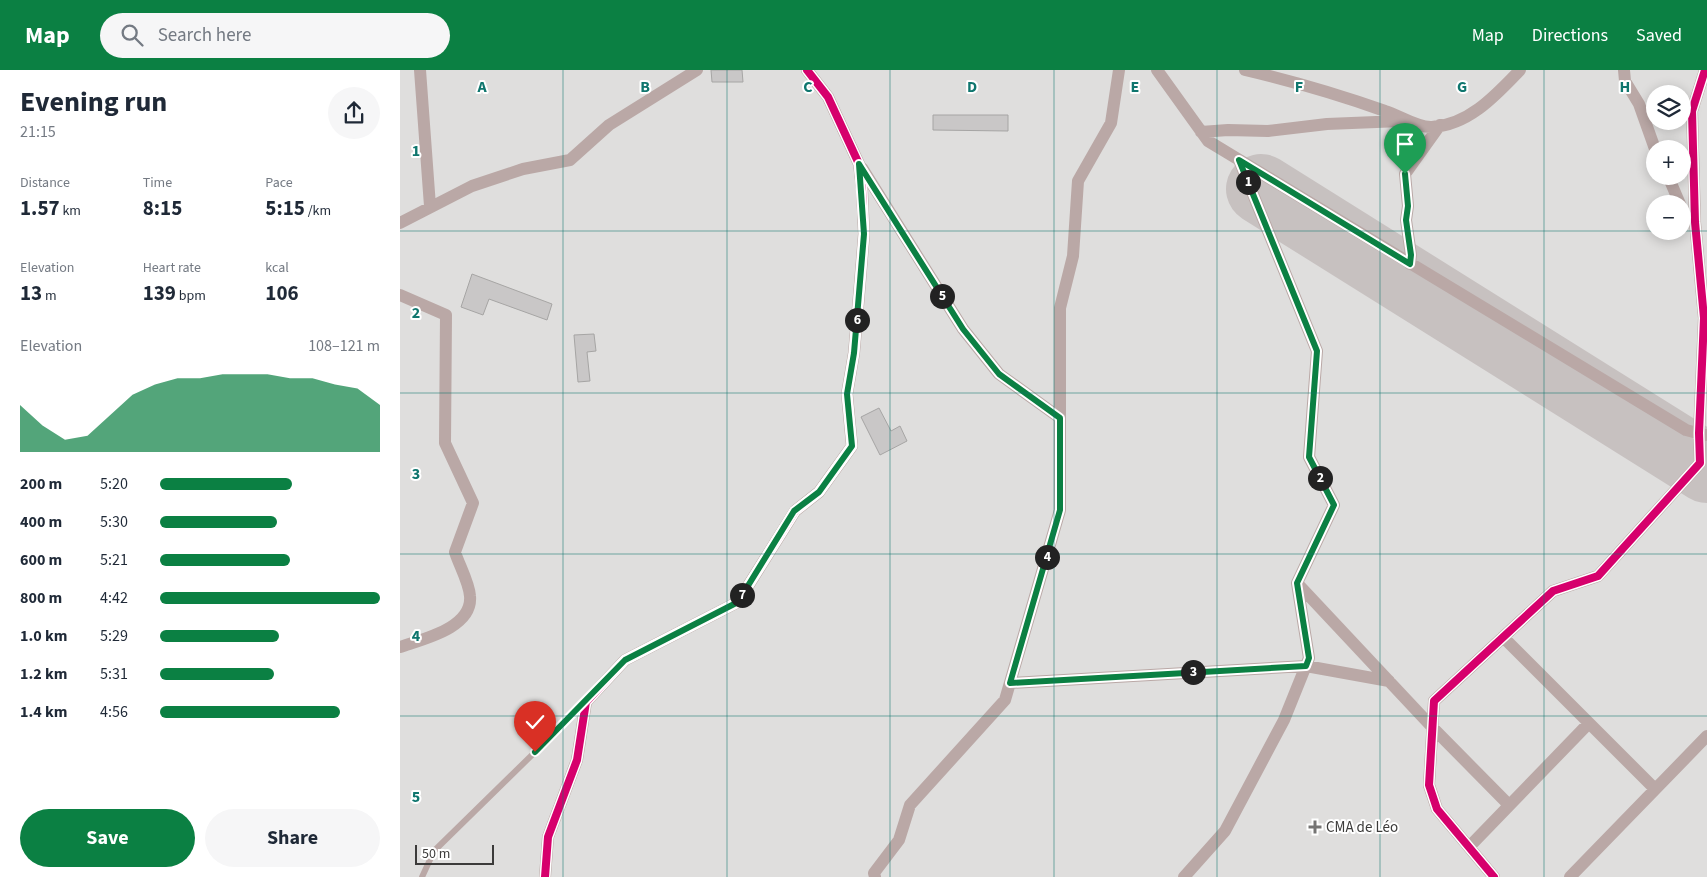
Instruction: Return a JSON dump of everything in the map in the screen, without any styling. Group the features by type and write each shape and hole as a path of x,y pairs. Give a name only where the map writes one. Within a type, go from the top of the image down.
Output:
{"street":[{"path":"420,70 430,206"},
{"path":"400,223 472,186 522,169 570,160 609,125 697,70"},
{"path":"807,70 828,98 859,164 963,329 999,374 1060,418"},
{"path":"875,877 874,873 899,840 910,805 1005,700 1060,510 1060,308 1073,256 1078,181 1111,123 1119,70"},
{"path":"1157,70 1208,141 1686,430 1703,435"},
{"path":"1246,70 1386,111 1431,128 1451,123 1472,113 1490,100 1520,70"},
{"path":"1624,70 1625,80 1639,104 1652,140"},
{"path":"1494,877 1437,809 1429,785 1434,701 1553,591 1598,576 1700,463 1703,435 1704,318 1696,222 1692,111 1705,70"},
{"path":"1201,132 1228,130 1268,131 1327,124 1389,120 1414,122"},
{"path":"1410,264 1411,255 1406,220 1408,206 1405,174 1440,126"},
{"path":"1184,877 1225,831 1284,720 1306,666 1309,658 1297,583 1334,505 1309,457 1317,351 1239,160"},
{"path":"545,877 548,837 577,760 586,702 625,660 738,602 794,511 819,492 852,446 847,394 854,353 864,234 859,164"},
{"path":"1691,217 1696,222"},
{"path":"400,295 446,315 445,443 473,503 455,552 470,597 463,619 452,628 400,647"},
{"path":"1297,583 1432,727 1509,805"},
{"path":"1503,638 1655,789"},
{"path":"1010,683 1306,666 1389,681"},
{"path":"1469,846 1588,723"},
{"path":"1570,877 1707,736"}],"lane":[{"path":"422,877 434,851 586,702"}],"building":[{"path":"711,70 742,70 743,82 712,82"},
{"path":"933,115 1008,115 1008,131 933,130"},
{"path":"472,274 552,304 547,320 489,299 483,315 461,307"},
{"path":"594,334 596,351 587,352 590,381 578,382 574,335"},
{"path":"879,408 891,431 900,426 907,441 880,455 861,417"}],"runway":[{"path":"1261,189 1707,468"}],"cycle path":[{"path":"545,877 548,837 577,760 586,702 625,660 738,602 795,511 819,492 852,446 847,394 854,353 864,234 862,189 859,164 828,97 807,70"},
{"path":"1494,877 1437,809 1429,785 1434,701 1553,591 1598,576 1700,463 1699,433 1704,318 1695,222 1692,111 1705,70"}],"place":[{"name":"CMA de Léo","path":"1315,827"}],"route":[{"path":"535,752 625,660 738,602 794,511 819,492 852,446 847,394 854,353 864,234 859,164 963,329 999,374 1060,418 1060,510 1010,683 1306,666 1309,658 1297,583 1334,505 1309,457 1317,351 1239,160 1410,264 1411,255 1406,220 1408,206 1405,174"}]}
